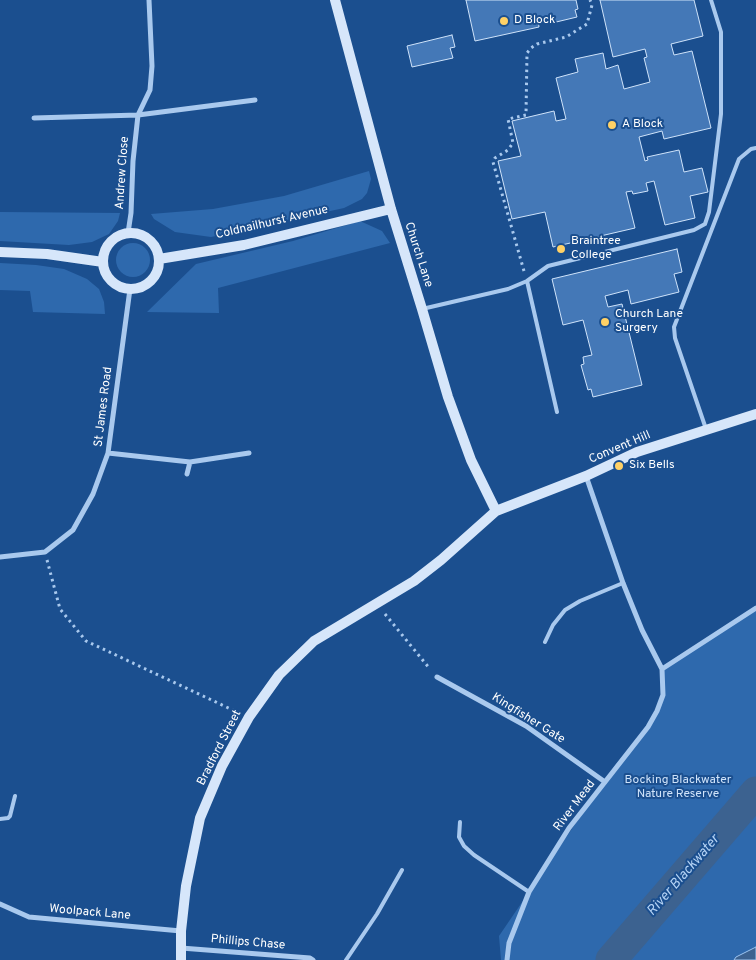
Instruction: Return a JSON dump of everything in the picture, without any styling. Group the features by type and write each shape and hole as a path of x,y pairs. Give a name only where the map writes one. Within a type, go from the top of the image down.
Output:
{"street":[{"name":"Andrew Close","path":"128,233 138,115 150,90 149,0"},
{"name":"Church Lane","path":"335,0 391,209 448,397 471,460 496,510"},
{"path":"34,118 138,115 255,100"},
{"name":"Coldnailhurst Avenue","path":"159,259 244,245 391,209"},
{"path":"128,233 139,234 149,239 156,248 159,259 158,270 151,280 141,287 130,288 120,286 111,280 103,262 105,251 110,242 118,236 128,233"},
{"path":"0,252 47,254 103,262"},
{"name":"St James Road","path":"45,552 73,530 93,494 108,453 130,288"},
{"name":"Convent Hill","path":"496,510 586,476 637,452 756,414"},
{"path":"108,453 190,462 249,453"},
{"path":"187,474 190,462"},
{"name":"River Mead","path":"507,960 509,943 529,892 569,828 648,727 657,711 663,694 662,668 642,630 623,583 586,476"},
{"name":"Bradford Street","path":"181,960 181,931 186,886 200,818 222,766 248,717 279,675 314,641 414,581 441,560 496,510"},
{"path":"0,557 45,552"},
{"path":"662,668 756,608"},
{"name":"Kingfisher Gate","path":"437,677 526,726 605,782"},
{"name":"Woolpack Lane","path":"0,904 29,917 181,931"},
{"name":"Phillips Chase","path":"181,948 310,958 313,960"}],"lane":[{"path":"422,309 508,289 527,281 548,266 694,230 705,224 709,212 721,114 721,32 711,0"},
{"path":"706,429 675,338 674,327 740,158 751,148 756,148"},
{"path":"527,281 557,412"},
{"path":"545,642 553,625 565,610 580,601 623,583"},
{"path":"0,819 10,816 16,796"},
{"path":"460,822 459,837 464,846 474,855 529,892"},
{"path":"346,960 377,914 402,870"}],"path":[{"path":"527,281 493,162 495,158 512,147 513,143 508,119 526,115 528,53 537,44 566,37 587,24 592,5 590,0"},
{"path":"45,552 60,609 86,642 248,717"},
{"path":"377,602 437,677"}],"green space":[{"path":"369,171 371,179 367,193 362,199 344,208 211,237 175,232 154,219 151,214 213,209 284,196"},
{"path":"0,212 120,213 118,221 109,234 92,242 69,245 0,241"},
{"path":"360,221 382,231 390,243 218,288 219,313 147,312 196,264 293,241"},
{"path":"133,243 145,248 150,260 145,272 133,277 121,272 116,260 121,248"},
{"path":"0,263 64,269 87,279 99,289 104,302 105,314 33,312 30,291 0,290"},
{"name":"Bocking Blackwater Nature Reserve","path":"756,608 756,960 501,960 499,936 616,764 648,727 663,695 662,669"}],"shaded area":[{"path":"756,947 756,960 734,960 736,957"}],"building":[{"name":"D Block","path":"466,0 576,0 578,9 575,10 577,17 552,23 550,16 538,19 539,27 475,41"},
{"name":"A Block","path":"600,0 694,0 703,36 671,44 674,55 692,51 711,128 664,139 662,131 639,137 645,161 648,160 647,157 679,150 684,172 702,168 708,192 690,196 695,218 665,225 654,181 646,183 648,191 633,194 632,191 626,192 635,228 553,247 545,212 512,219 498,161 521,156 512,121 554,111 556,121 566,119 556,78 578,72 575,59 603,53 606,69 618,65 624,89 650,82 644,58 647,57 645,49 613,57"},
{"path":"452,35 455,47 450,48 453,58 412,67 407,46"},
{"name":"Church Lane Surgery","path":"677,249 682,272 674,274 679,292 631,304 628,290 605,296 608,307 622,304 642,385 593,397 591,389 588,390 581,365 584,364 583,357 592,355 583,320 563,325 552,279"}],"waterway":[{"name":"River Blackwater","path":"611,960 756,792"}],"place":[{"name":"D Block","path":"504,21"},
{"name":"A Block","path":"612,125"},
{"name":"Braintree College","path":"561,249"},
{"name":"Church Lane Surgery","path":"605,322"},
{"name":"Six Bells","path":"619,466"}]}
